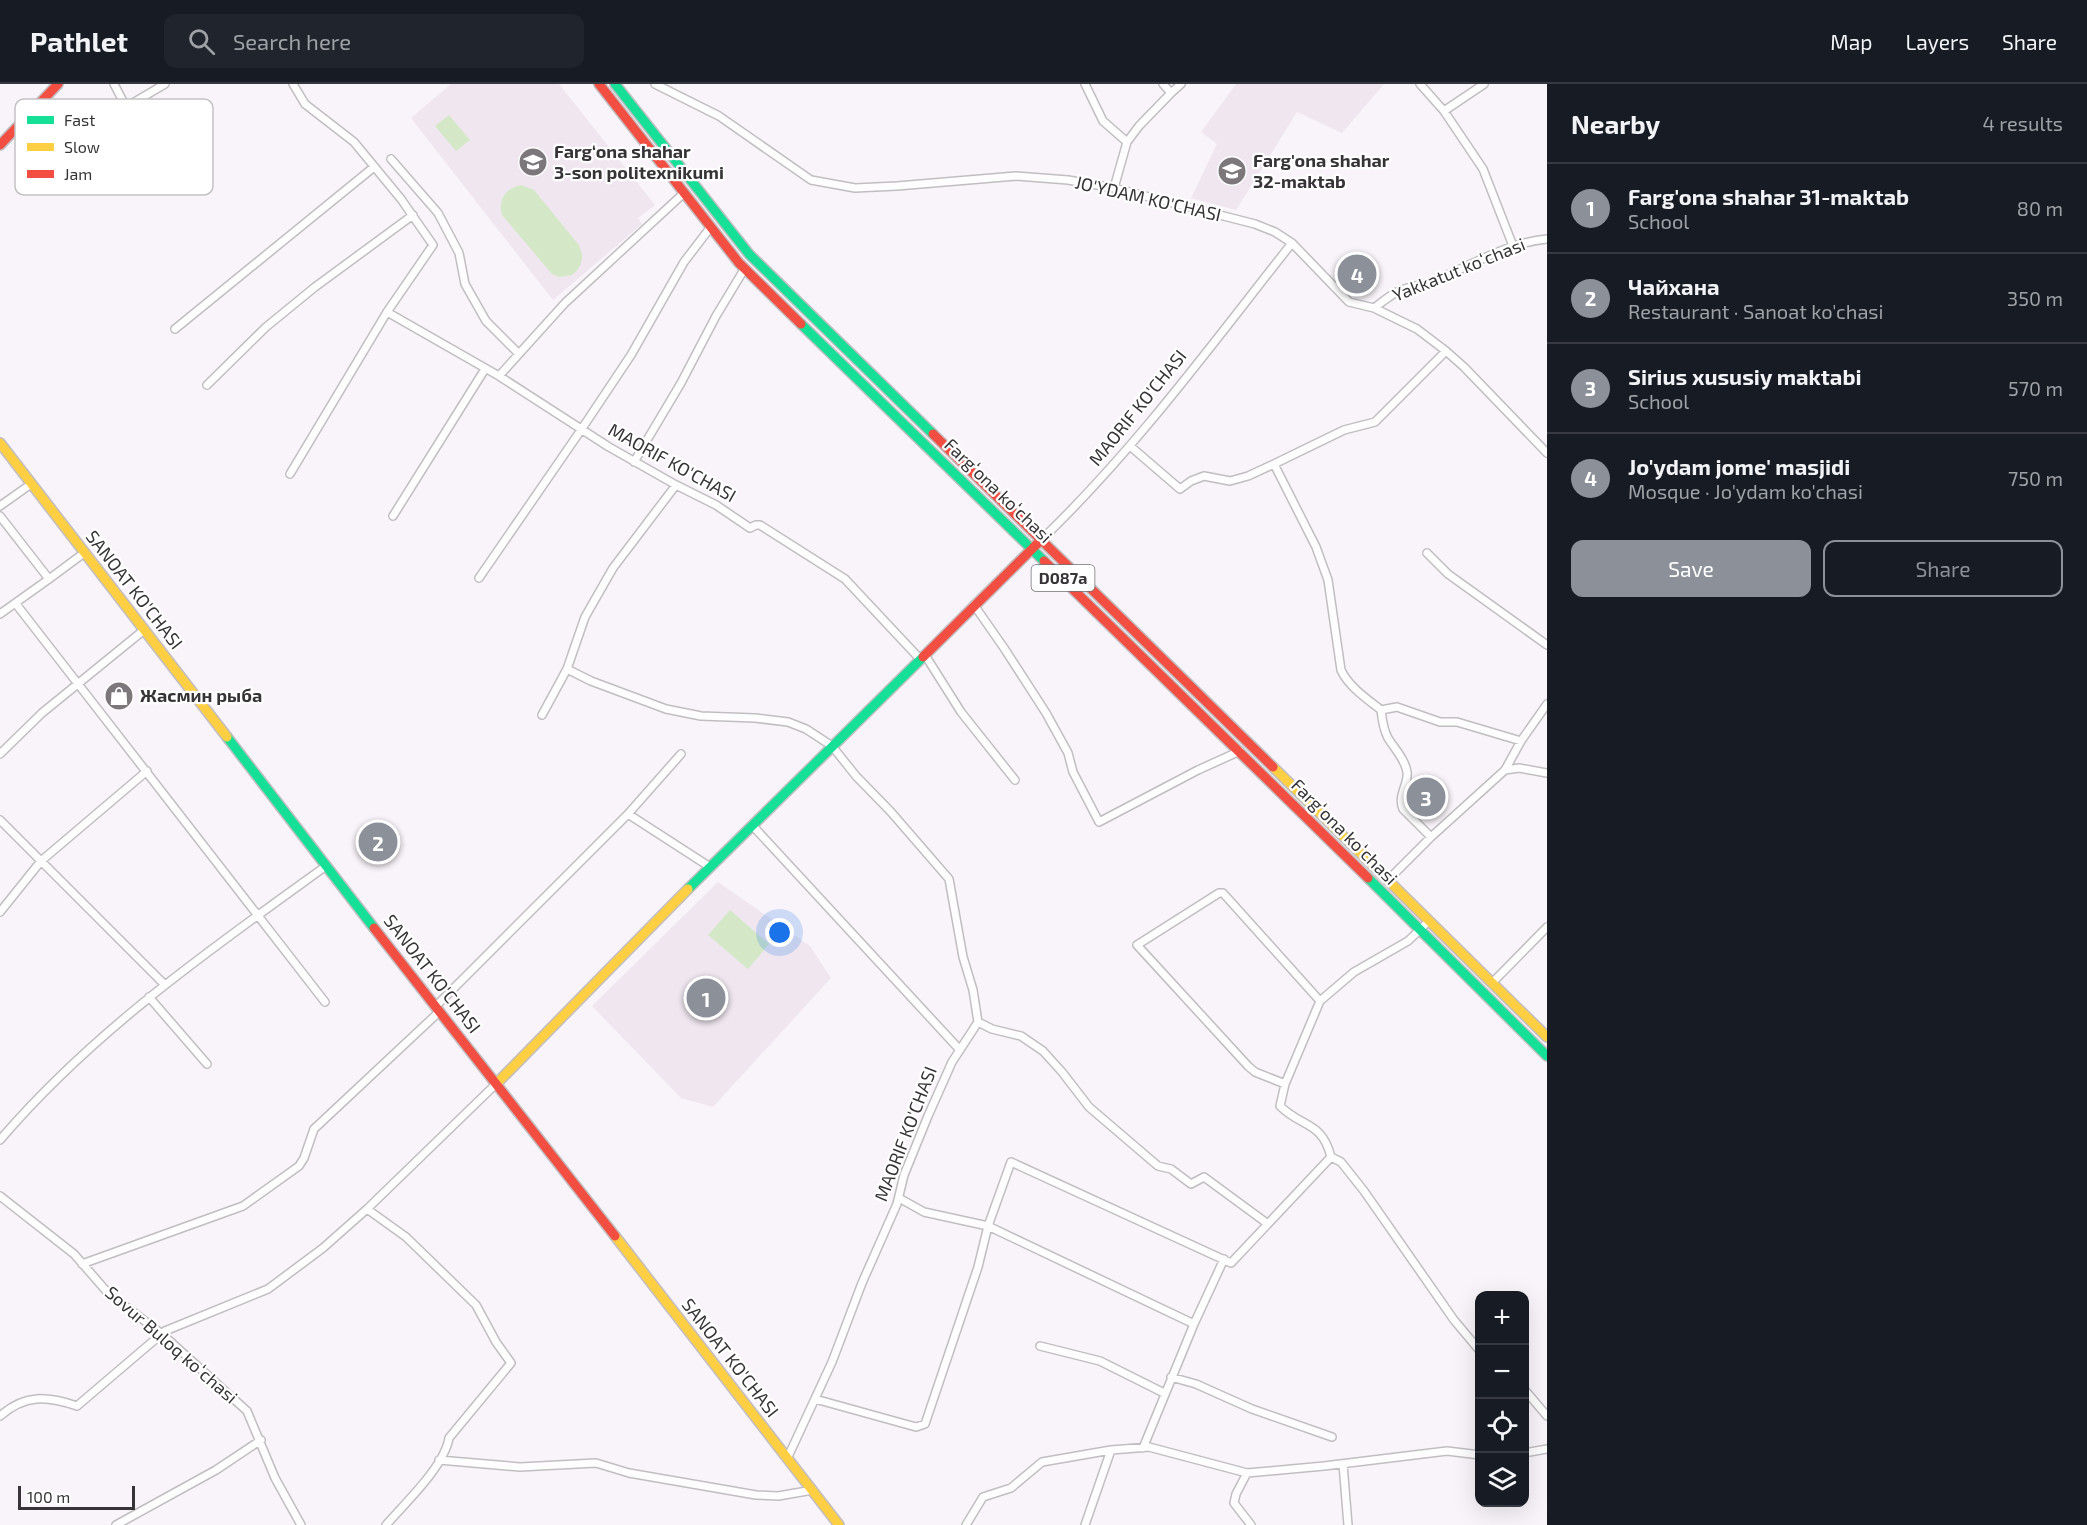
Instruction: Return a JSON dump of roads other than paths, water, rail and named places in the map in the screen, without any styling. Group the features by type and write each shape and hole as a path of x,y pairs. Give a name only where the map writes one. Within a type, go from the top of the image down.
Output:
{"main road":[{"path":"44,99 58,84"},
{"name":"Fargʻona koʻchasi","path":"599,84 710,228 745,268 1547,1056"},
{"name":"Fargʻona koʻchasi","path":"615,84 749,255 1547,1037"},
{"path":"0,146 15,130"},
{"name":"SANOAT KO'CHASI","path":"0,443 839,1525"},
{"name":"MAORIF KO'CHASI","path":"496,1083 752,825 1041,540"}],"street":[{"path":"114,84 122,99"},
{"path":"140,99 165,84"},
{"path":"290,474 387,312 433,245 354,142 305,104 293,84"},
{"name":"JO'YDAM KO'CHASI","path":"655,84 719,116 810,180 855,188 1017,176 1068,180 1114,188 1255,224 1275,232 1292,243 1349,302 1374,308 1417,329 1446,351 1547,453"},
{"path":"1085,84 1103,121 1127,142"},
{"path":"1163,84 1171,93"},
{"path":"1114,188 1127,142 1139,126 1181,84"},
{"path":"1420,84 1444,111 1483,169 1513,246"},
{"path":"1444,111 1484,84"},
{"path":"392,159 438,213 459,253 465,284 486,321 519,354"},
{"path":"175,329 374,167"},
{"path":"499,376 565,303 684,193"},
{"path":"207,385 266,327 315,286 412,215"},
{"path":"480,578 631,355 684,262 710,228"},
{"name":"Yakkatut koʻchasi","path":"1374,308 1398,291 1433,281 1513,246 1547,240"},
{"name":"MAORIF KO'CHASI","path":"1041,540 1079,504 1130,446 1292,243"},
{"path":"634,462 745,268"},
{"name":"MAORIF KO'CHASI","path":"387,312 499,376 634,462 716,504 750,528 760,525 844,579 922,657"},
{"path":"1130,446 1180,489 1204,476 1230,481 1248,476 1344,430 1375,422 1446,351"},
{"path":"393,516 485,369"},
{"path":"1274,464 1306,525 1328,580 1341,670 1362,696 1381,710 1384,729 1408,774 1402,788 1400,803 1403,809 1431,837"},
{"path":"0,506 31,483"},
{"path":"542,715 567,669 585,617 613,568 676,485"},
{"path":"0,516 49,579"},
{"path":"0,614 84,553"},
{"path":"1427,553 1465,587 1547,645"},
{"path":"16,604 325,1002"},
{"path":"974,605 1005,648 1046,713 1068,753 1073,772 1099,822 1198,770 1240,752"},
{"path":"0,754 42,713 144,630"},
{"path":"922,657 961,712 1015,780"},
{"path":"567,669 591,681 666,709 701,716 788,722 806,729 832,746 949,879 978,1022 992,1029 1021,1036 1043,1051 1089,1107 1158,1166 1171,1169 1191,1184 1204,1177 1268,1224"},
{"path":"1388,880 1431,837 1505,770 1521,741 1547,704"},
{"path":"1381,710 1397,707 1440,722 1457,722 1521,741"},
{"path":"82,1264 243,1206 299,1166 314,1129 437,1009 628,814 681,754"},
{"path":"1505,770 1519,768 1547,773"},
{"path":"0,912 41,861 147,771"},
{"path":"628,814 710,867"},
{"path":"0,820 164,984"},
{"path":"752,825 960,1050"},
{"path":"0,1140 29,1106 67,1069 148,997 326,866"},
{"path":"1285,1084 1255,1072 1248,1066 1137,945 1219,893 1223,893 1320,1001"},
{"path":"1331,1157 1328,1144 1320,1132 1280,1106 1285,1084 1320,1001 1354,972 1408,941 1429,921"},
{"path":"1492,983 1547,927"},
{"path":"148,997 207,1064"},
{"name":"MAORIF KO'CHASI","path":"787,1459 832,1362 862,1283 899,1198 904,1175 928,1116 952,1062 978,1022"},
{"path":"0,1416 21,1402 44,1398 77,1406 165,1331 268,1289 323,1248 368,1209 496,1083"},
{"path":"815,1399 916,1427 925,1424 978,1267 988,1226 1011,1162 1231,1263 1331,1157"},
{"path":"1331,1157 1341,1162 1364,1191 1454,1320 1475,1346"},
{"name":"Sovur Buloq koʻchasi","path":"0,1196 74,1254 108,1293 162,1334 248,1411 275,1478 301,1525"},
{"path":"899,1198 924,1212 988,1226 1194,1324"},
{"path":"368,1209 406,1237 476,1305 496,1342 511,1363 449,1438 447,1446 432,1471 386,1525"},
{"path":"1143,1448 1164,1393 1224,1259"},
{"path":"1040,1346 1100,1361 1164,1393"},
{"path":"1171,1377 1196,1384 1252,1409 1332,1437"},
{"path":"1529,1395 1547,1416"},
{"path":"116,1525 216,1470 261,1440"},
{"path":"966,1525 983,1497 1011,1488 1042,1462 1111,1450 1143,1448 1175,1453 1247,1473 1447,1451 1475,1454"},
{"path":"1529,1452 1547,1449"},
{"path":"1085,1525 1111,1450"},
{"path":"439,1460 520,1467 596,1463 629,1473 756,1495 778,1496 813,1490"},
{"path":"1343,1464 1348,1525"},
{"path":"1247,1473 1234,1503 1251,1525"}],"place":[{"name":"Farg‘ona shahar 3-son politexnikumi","path":"533,162"},
{"name":"Farg'ona shahar 32-maktab","path":"1232,171"},
{"name":"Jo'ydam jome' masjidi","path":"1357,274"},
{"name":"Жасмин рыба","path":"119,696"},
{"name":"Sirius xususiy maktabi","path":"1426,797"},
{"name":"Чайхана","path":"378,842"},
{"name":"Farg'ona shahar 31-maktab","path":"706,998"}]}
